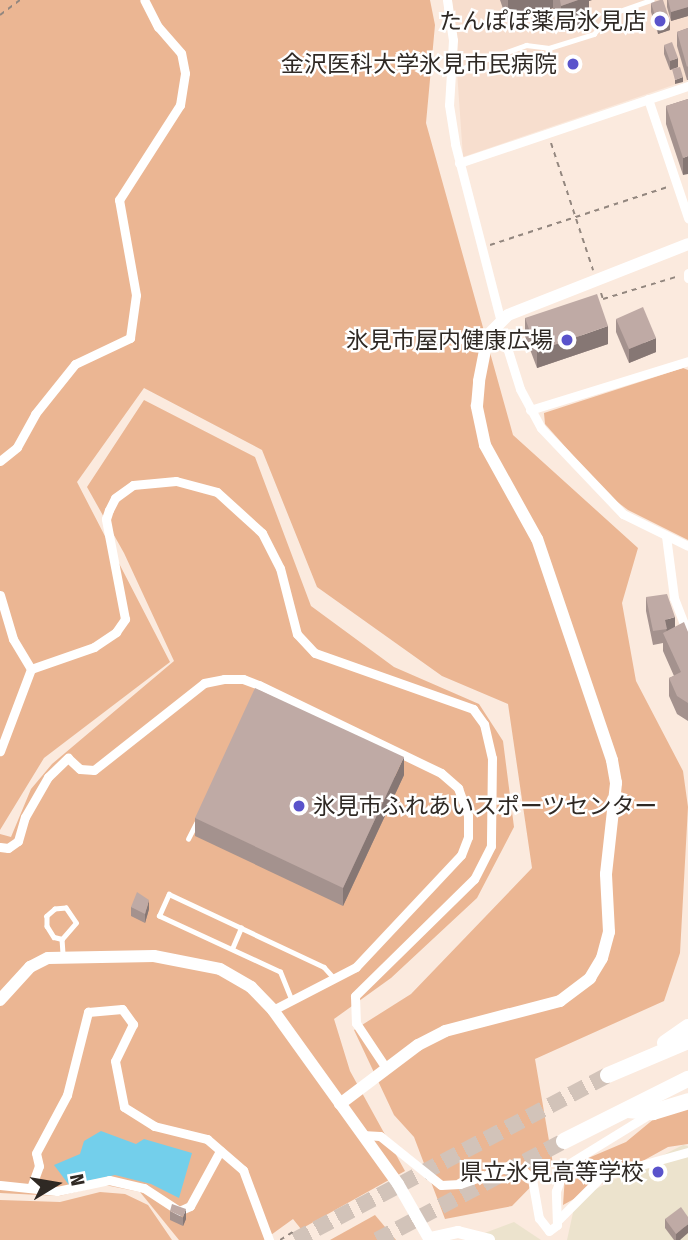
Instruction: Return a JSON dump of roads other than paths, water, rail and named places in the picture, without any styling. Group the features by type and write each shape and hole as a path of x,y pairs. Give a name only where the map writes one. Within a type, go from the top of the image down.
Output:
{"highway":[{"path":"637,1062 688,1027"},
{"path":"608,1075 688,1041"},
{"path":"564,1140 688,1079"},
{"path":"628,1110 653,1112 688,1101"}],"street":[{"path":"0,461 17,447 48,395 75,364 130,338 136,295 119,200 180,105 185,73 181,53 158,27 144,0"},
{"path":"447,0 453,40 449,105 459,163 500,318"},
{"path":"459,163 688,86"},
{"path":"648,99 688,218"},
{"path":"340,1104 418,1045 458,1026 560,1001 590,978 602,958 609,932 606,874 616,783 612,760 537,539 485,445 477,407 479,381 488,335 508,315 688,244"},
{"path":"505,341 530,410 623,514 688,546"},
{"path":"530,410 688,361"},
{"path":"31,668 94,647 116,632 125,619 110,545 109,510 115,498 133,485 176,481 217,492 262,533 280,568 297,634 316,653 473,709 484,724 492,758 491,846 474,879 355,996 356,1023 386,1068"},
{"path":"666,536 674,598 688,635"},
{"path":"0,596 13,639 31,668"},
{"path":"0,751 31,668"},
{"path":"0,847 8,848 18,841 25,817 48,777 68,758 80,769 94,770 204,683 243,679 442,773 458,788 468,815 468,837 461,855 356,967 273,1010"},
{"path":"0,1000 30,967 63,956 188,960 220,969 251,987 273,1010 422,1219 430,1239 458,1232 489,1240"},
{"path":"32,1185 39,1166 36,1153 67,1095 82,1042 81,1027 88,1012 103,1008 122,1009 132,1024 115,1060 117,1089 124,1107 136,1118 207,1139 243,1170 269,1240"},
{"path":"559,1219 556,1191 565,1166 653,1112"},
{"path":"362,1135 380,1136 441,1185 460,1184 503,1169 523,1170 532,1179 544,1229 554,1229 559,1219 601,1176 688,1152"},
{"path":"0,1185 32,1185 57,1191 109,1180 144,1188 179,1211 190,1206 220,1151"}],"lane":[{"path":"452,72 526,45 549,48 594,34 608,15 651,0"},
{"path":"258,699 264,687"},
{"path":"188,839 200,816"},
{"path":"292,1000 280,972 159,916 169,894 324,967 334,978"},
{"path":"62,939 54,937 47,926 47,916 55,909 66,908 76,923 62,939 63,956"},
{"path":"232,949 241,928"}],"water":[{"path":"101,1131 136,1144 144,1139 192,1153 179,1198 151,1184 115,1175 69,1185 54,1165 80,1154 84,1141"}],"tunnel":[{"path":"295,1240 608,1075"},
{"path":"377,1240 564,1141"}],"place":[{"name":"たんぽぽ薬局氷見店","path":"660,21"},
{"name":"金沢医科大学氷見市民病院","path":"573,64"},
{"name":"氷見市屋内健康広場","path":"567,340"},
{"name":"氷見市ふれあいスポーツセンター","path":"299,806"},
{"name":"県立氷見高等学校","path":"658,1172"}]}
